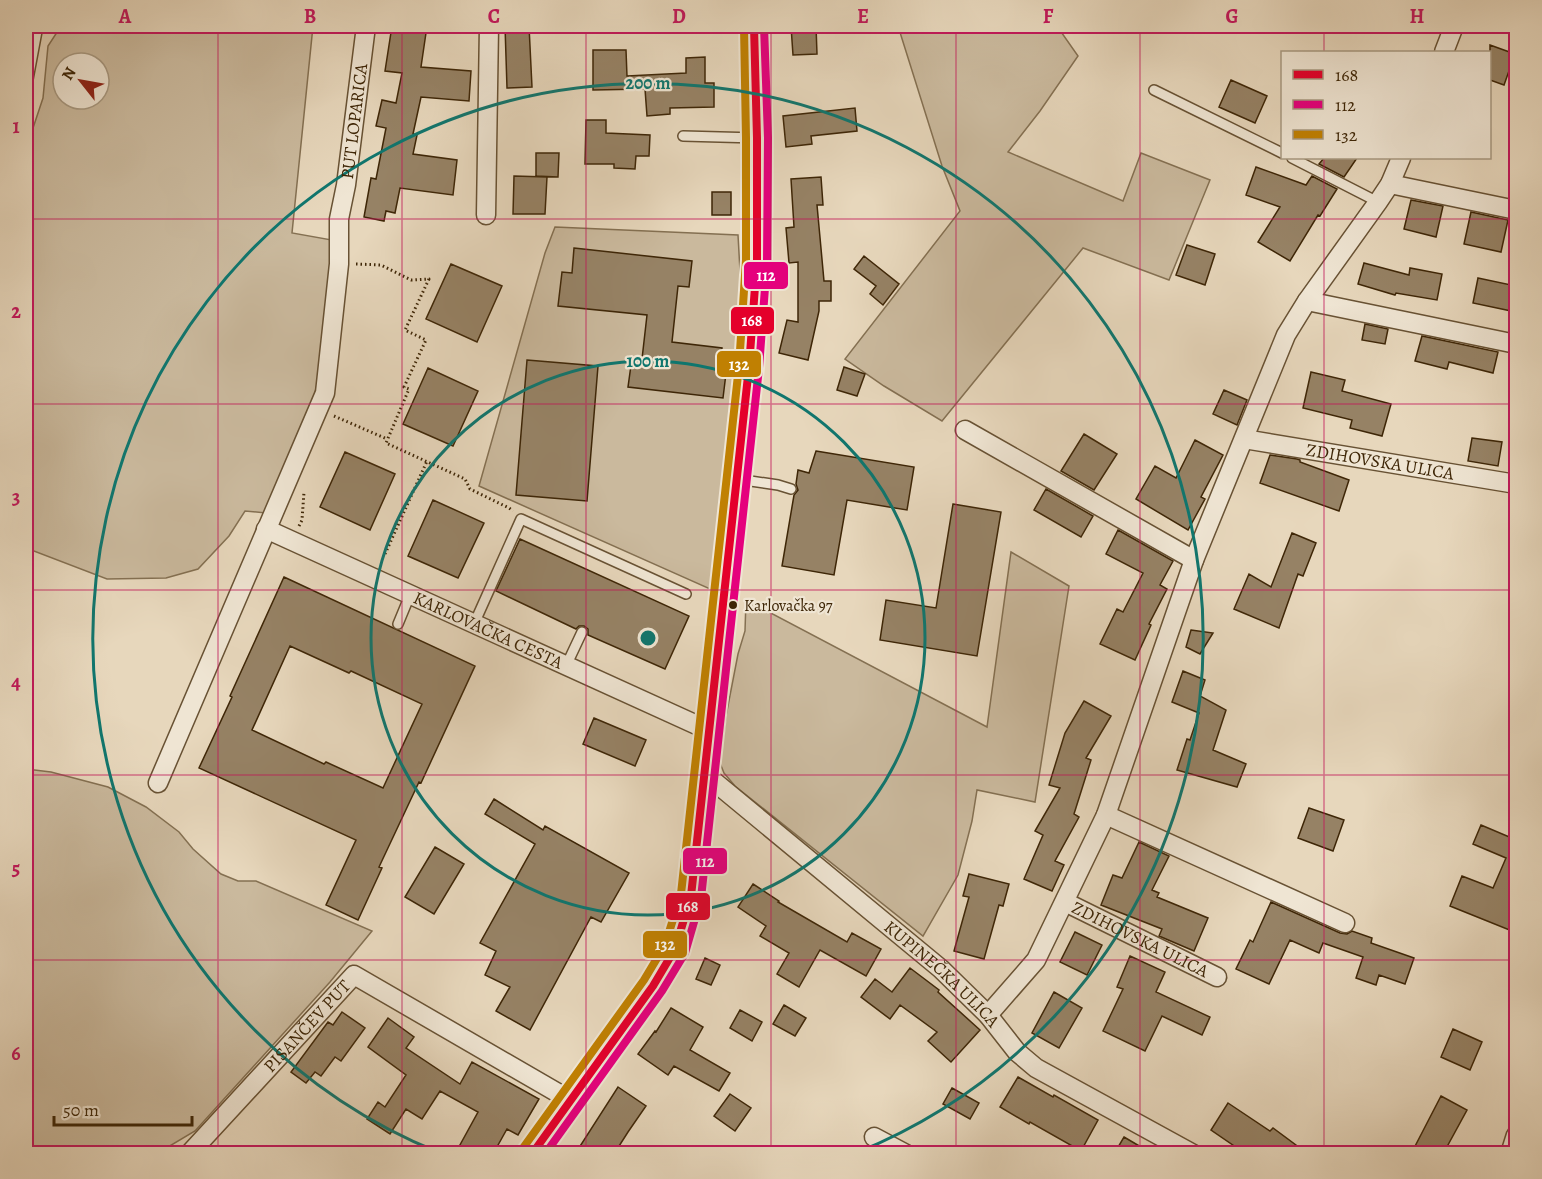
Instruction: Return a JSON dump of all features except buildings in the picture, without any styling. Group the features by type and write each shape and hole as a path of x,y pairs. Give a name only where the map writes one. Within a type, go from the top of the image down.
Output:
{"street":[{"name":"PUT LOPARICA","path":"339,264 339,219 346,185 366,26"},
{"path":"486,215 489,26"},
{"path":"532,1154 653,986 675,949 691,896 749,367 757,260 754,26"},
{"path":"1444,51 1454,26"},
{"name":"ZDIHOVSKA ULICA","path":"988,1015 1036,960 1106,814 1194,560 1286,335 1306,301 1390,184 1401,159"},
{"path":"1390,184 1516,210"},
{"path":"158,783 325,393 339,264"},
{"path":"1306,301 1516,344"},
{"path":"965,430 1194,560"},
{"name":"ZDIHOVSKA ULICA","path":"1244,439 1516,484"},
{"name":"KARLOVAČKA CESTA","path":"266,529 710,731"},
{"name":"KUPINEČKA ULICA","path":"705,774 941,969 988,1015 1017,1052 1036,1068 1193,1154"},
{"path":"1106,814 1345,922"},
{"name":"ZDIHOVSKA ULICA","path":"1065,902 1217,977"},
{"name":"PISANČEV PUT","path":"189,1154 354,975 570,1100"},
{"path":"1510,1154 1516,1135"},
{"path":"874,1137 906,1154"}],"lane":[{"path":"26,90 38,26"},
{"path":"1154,90 1281,153"},
{"path":"683,136 757,138"},
{"path":"1294,159 1378,202"},
{"path":"737,478 778,484 791,489"},
{"path":"474,624 521,519 686,594"},
{"path":"398,624 410,595"},
{"path":"566,666 582,632"}],"path":[{"path":"339,264 381,265 411,280 429,279 405,330 426,340 404,387 409,389 386,442 465,479 470,489 509,508 521,519"},
{"path":"318,409 387,439"},
{"path":"385,554 427,461"}],"shaded area":[{"path":"61,26 313,26 292,233 332,240 322,365 312,404 266,513 245,511 229,536 198,569 166,578 107,579 26,548 26,149 43,98 48,46"},
{"path":"898,26 1057,26 1078,56 1008,152 1123,201 1141,153 1210,180 1169,280 1083,248 942,421 845,359 960,211 942,166"},
{"path":"555,227 738,235 742,307 710,589 479,486 545,253"},
{"path":"1011,552 1069,586 1035,802 977,790 972,821 958,875 923,936 735,786 724,773 720,763 726,716 738,654 745,631 746,600 987,727"},
{"path":"26,769 51,772 108,787 146,807 179,832 193,849 221,874 238,881 256,881 372,931 330,982 195,1131 158,1153 26,1153"}],"transit line":[{"name":"132","path":"523,1148 644,980 665,945 681,894 739,366 746,260 744,26"},
{"name":"168","path":"532,1154 653,986 675,949 691,896 749,367 757,260 754,26"},
{"name":"112","path":"545,1154 662,991 685,953 701,898 759,368 767,261 768,138 764,26"}],"place":[{"name":"Karlovačka 97","path":"733,605"}]}
